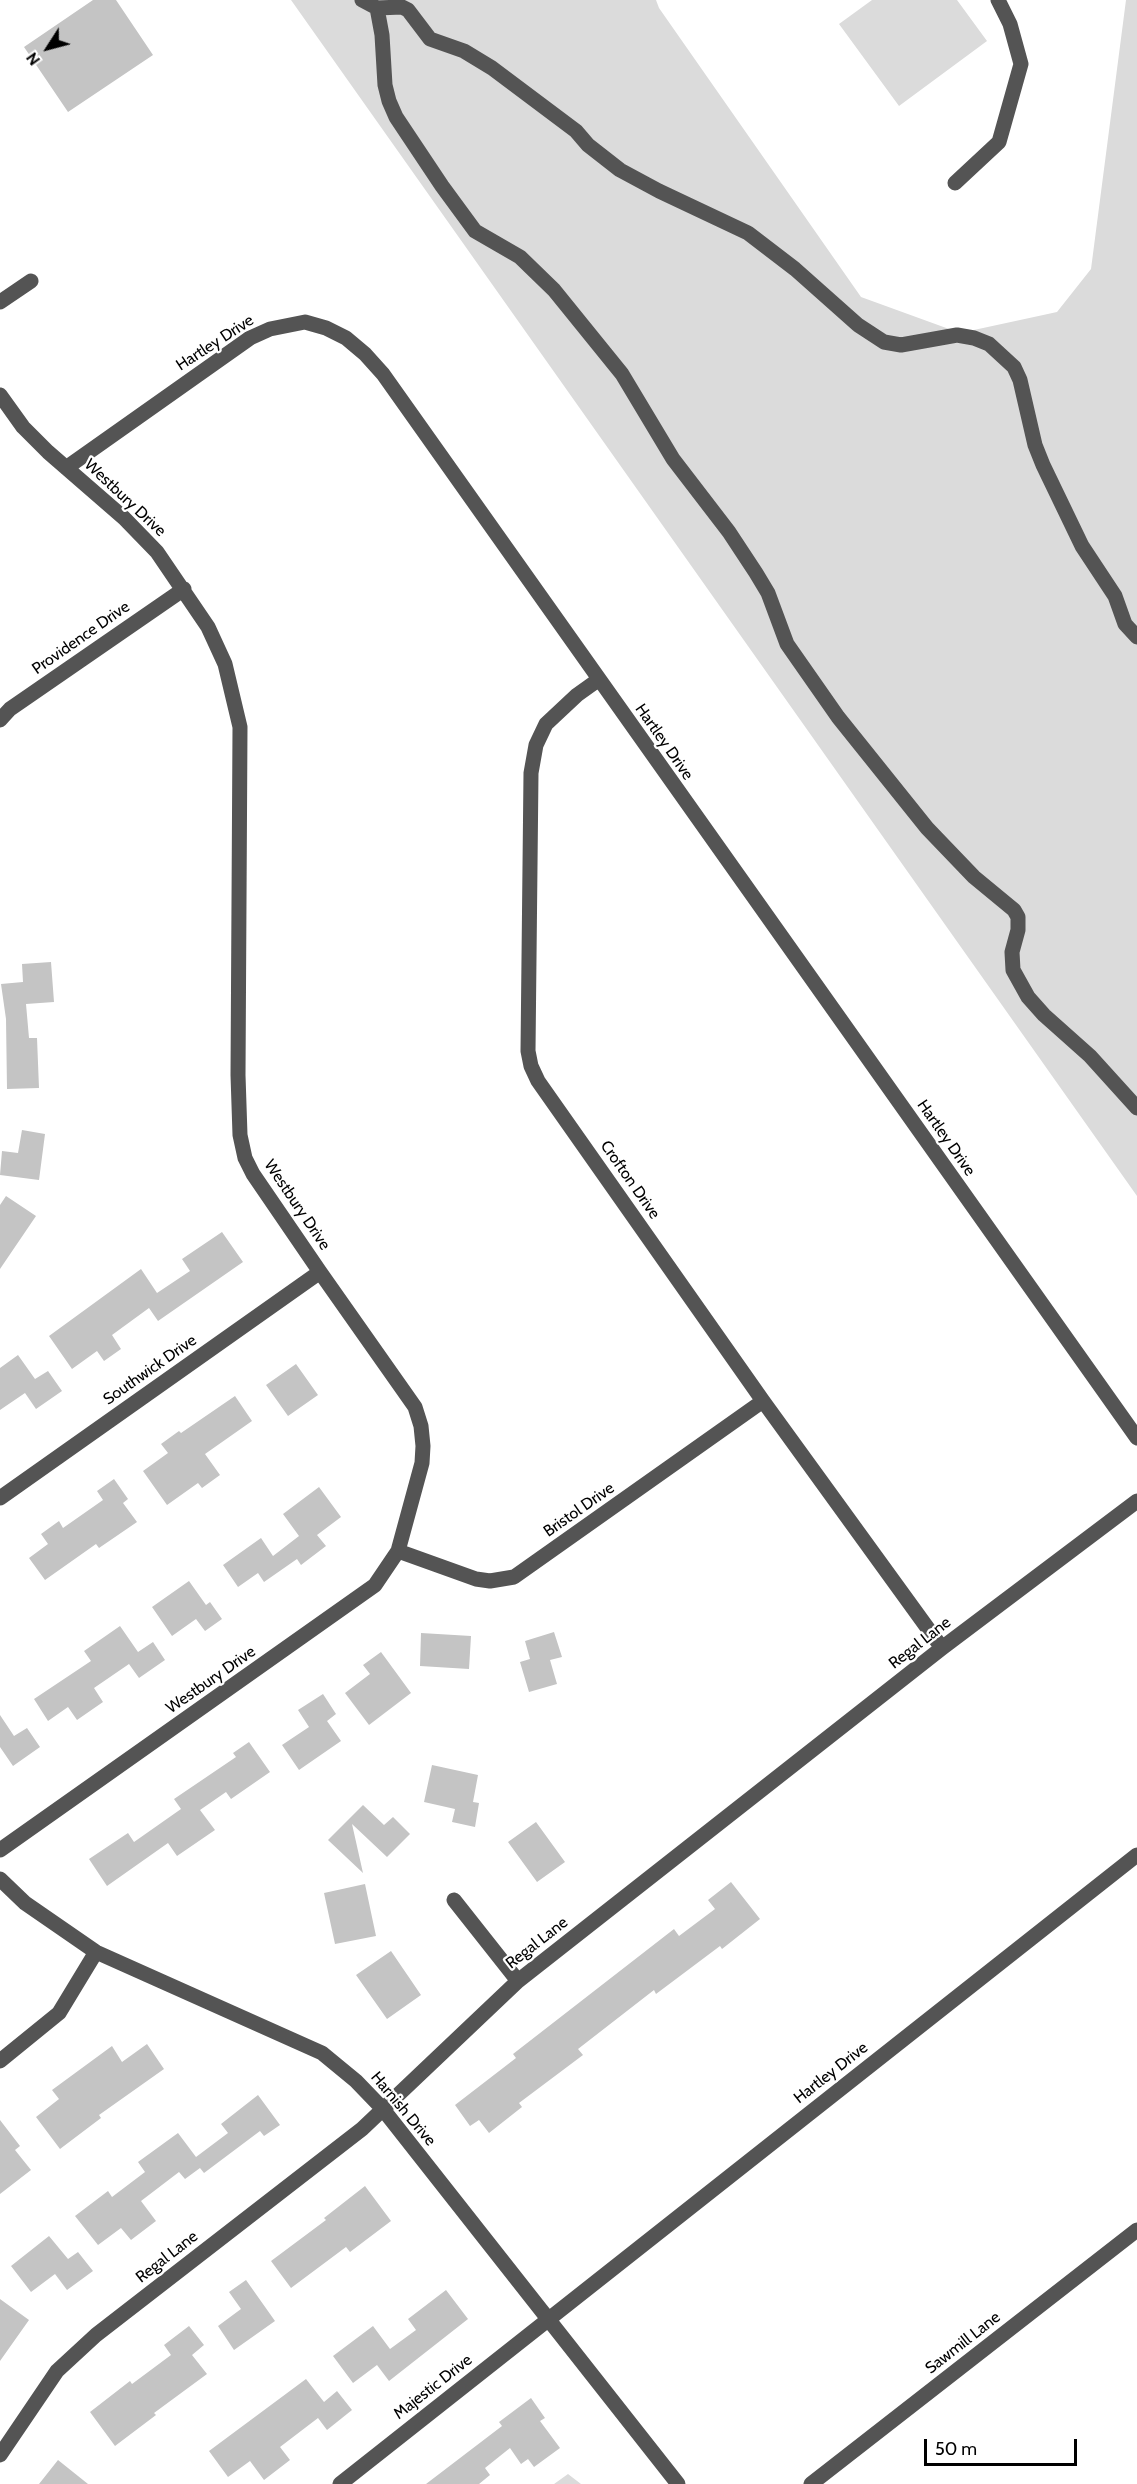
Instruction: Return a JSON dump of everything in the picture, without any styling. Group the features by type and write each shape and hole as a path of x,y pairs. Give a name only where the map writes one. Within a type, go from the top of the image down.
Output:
{"street":[{"path":"362,0 377,8 402,7 408,10 430,39 464,51 492,68 576,131 588,145 620,170 748,233 795,269 858,325 884,342 901,345 957,335 989,344 1014,367 1020,380 1035,445 1043,465 1082,546 1111,589 1125,624 1137,637"},
{"path":"955,183 999,142 1022,64 1011,24 998,0"},
{"path":"377,8 382,35 385,85 389,101 396,117 442,186 475,231 520,257 554,290 622,374 673,459 723,524 756,573 768,593 788,644 838,717 927,828 974,877 1014,910 1018,917 1018,930 1012,952 1013,970 1028,997 1044,1015 1090,1056 1137,1108"},
{"path":"0,302 31,281"},
{"name":"Hartley Drive","path":"66,468 250,338 270,328 305,322 326,328 346,338 365,354 383,374 1137,1438"},
{"name":"Westbury Drive","path":"0,395 23,427 124,518 157,552 208,627 225,664 240,727 238,1064 240,1135 245,1158 253,1174 415,1407 422,1426 422,1463 398,1551 375,1585 0,1850"},
{"name":"Providence Drive","path":"0,720 10,709 184,589"},
{"name":"Crofton Drive","path":"598,680 577,695 546,724 536,745 531,773 528,1040 531,1066 538,1081 763,1401 942,1648"},
{"name":"Southwick Drive","path":"0,1498 320,1272"},
{"name":"Bristol Drive","path":"398,1551 476,1579 490,1581 514,1577 763,1401"},
{"name":"Regal Lane","path":"0,2455 57,2371 75,2353 362,2129 381,2108 406,2089 518,1981 942,1648 1137,1501"},
{"name":"Hartley Drive","path":"548,2318 1137,1855"},
{"name":"Harnish Drive","path":"0,1879 25,1903 96,1952 322,2053 356,2081 381,2108 678,2484"},
{"path":"454,1900 518,1981"},
{"path":"0,2061 59,2013 96,1952"},
{"name":"Sawmill Lane","path":"812,2484 1137,2230"},
{"name":"Majestic Drive","path":"340,2484 548,2318"}],"shaded area":[{"path":"291,0 656,0 659,8 861,297 960,333 1057,312 1091,269 1126,0 1137,0 1137,1196"},
{"path":"872,0 957,0 987,41 899,106 839,24"},
{"path":"568,2474 581,2484 554,2484"}],"building":[{"path":"93,0 116,0 153,55 68,112 24,47"},
{"path":"51,962 54,1002 26,1004 29,1038 37,1038 39,1088 7,1089 6,1019 1,984 23,982 22,964"},
{"path":"22,1130 45,1134 39,1180 0,1175 2,1151 18,1153"},
{"path":"6,1196 36,1216 0,1269 0,1205"},
{"path":"222,1232 243,1262 158,1321 149,1308 112,1335 121,1349 104,1361 97,1351 72,1369 49,1336 141,1269 157,1293 190,1271 182,1259"},
{"path":"18,1355 35,1379 48,1371 62,1391 36,1409 25,1393 0,1410 0,1368"},
{"path":"296,1364 318,1395 288,1416 266,1385"},
{"path":"235,1396 252,1421 205,1454 220,1475 202,1488 198,1483 167,1505 143,1471 168,1453 161,1444"},
{"path":"114,1479 128,1499 123,1503 137,1522 99,1548 96,1544 45,1580 29,1558 48,1544 41,1534 59,1521 63,1528 103,1500 97,1491"},
{"path":"319,1487 341,1517 317,1535 326,1546 301,1565 297,1559 264,1582 258,1573 238,1587 223,1565 261,1538 273,1556 299,1536 283,1514"},
{"path":"189,1581 206,1605 210,1602 222,1619 205,1631 196,1619 172,1636 152,1607"},
{"path":"120,1626 138,1652 153,1642 165,1660 139,1678 129,1664 94,1688 103,1702 77,1720 68,1707 48,1721 34,1699 91,1661 84,1651"},
{"path":"554,1632 562,1657 550,1660 557,1684 529,1692 520,1662 530,1659 525,1641"},
{"path":"421,1633 471,1636 469,1669 420,1666"},
{"path":"381,1652 411,1693 369,1725 345,1693 370,1674 363,1665"},
{"path":"323,1694 336,1714 327,1721 341,1741 299,1770 282,1745 309,1727 298,1710"},
{"path":"0,1715 14,1736 27,1728 40,1747 13,1766 0,1747"},
{"path":"249,1742 270,1772 231,1799 226,1792 200,1810 215,1830 177,1856 168,1843 107,1886 89,1859 128,1833 134,1842 181,1809 174,1799 236,1757 233,1753"},
{"path":"432,1765 478,1775 473,1802 479,1803 475,1827 452,1822 455,1809 424,1802"},
{"path":"363,1805 384,1825 393,1817 410,1834 387,1857 352,1824 363,1873 328,1840"},
{"path":"536,1822 565,1862 537,1882 508,1842"},
{"path":"731,1882 760,1919 722,1949 720,1946 656,1994 654,1990 578,2049 583,2055 519,2103 522,2107 489,2133 479,2120 470,2126 455,2105 516,2058 513,2054 674,1929 679,1936 715,1909 708,1900"},
{"path":"365,1884 376,1936 335,1944 324,1893"},
{"path":"391,1951 421,1995 387,2019 356,1975"},
{"path":"147,2044 164,2069 99,2115 101,2118 60,2149 36,2117 59,2099 52,2090 112,2046 122,2062"},
{"path":"258,2095 280,2125 264,2136 260,2131 204,2173 200,2168 185,2179 179,2172 141,2201 156,2221 131,2240 121,2228 98,2245 75,2216 108,2191 112,2197 145,2172 138,2162 178,2133 196,2157 228,2133 221,2124"},
{"path":"0,2120 20,2146 15,2150 31,2170 0,2194"},
{"path":"365,2186 391,2221 350,2252 346,2247 291,2288 271,2261 326,2220 324,2218"},
{"path":"49,2236 68,2259 78,2252 93,2271 67,2290 55,2274 31,2292 11,2266"},
{"path":"246,2280 275,2321 234,2350 218,2326 241,2309 229,2292"},
{"path":"446,2290 468,2319 389,2381 377,2365 353,2383 333,2356 373,2326 390,2349 416,2330 408,2319"},
{"path":"0,2299 29,2320 0,2361"},
{"path":"189,2326 204,2345 192,2355 207,2374 154,2413 156,2415 115,2446 90,2412 130,2381 132,2384 171,2355 164,2345"},
{"path":"306,2379 324,2402 337,2391 352,2410 327,2430 318,2418 280,2447 290,2460 264,2480 250,2461 228,2477 209,2451"},
{"path":"531,2398 545,2418 540,2421 560,2448 534,2467 528,2459 521,2464 510,2448 485,2468 490,2475 479,2484 426,2484 502,2426 499,2422"},
{"path":"58,2460 88,2484 39,2484"}]}
